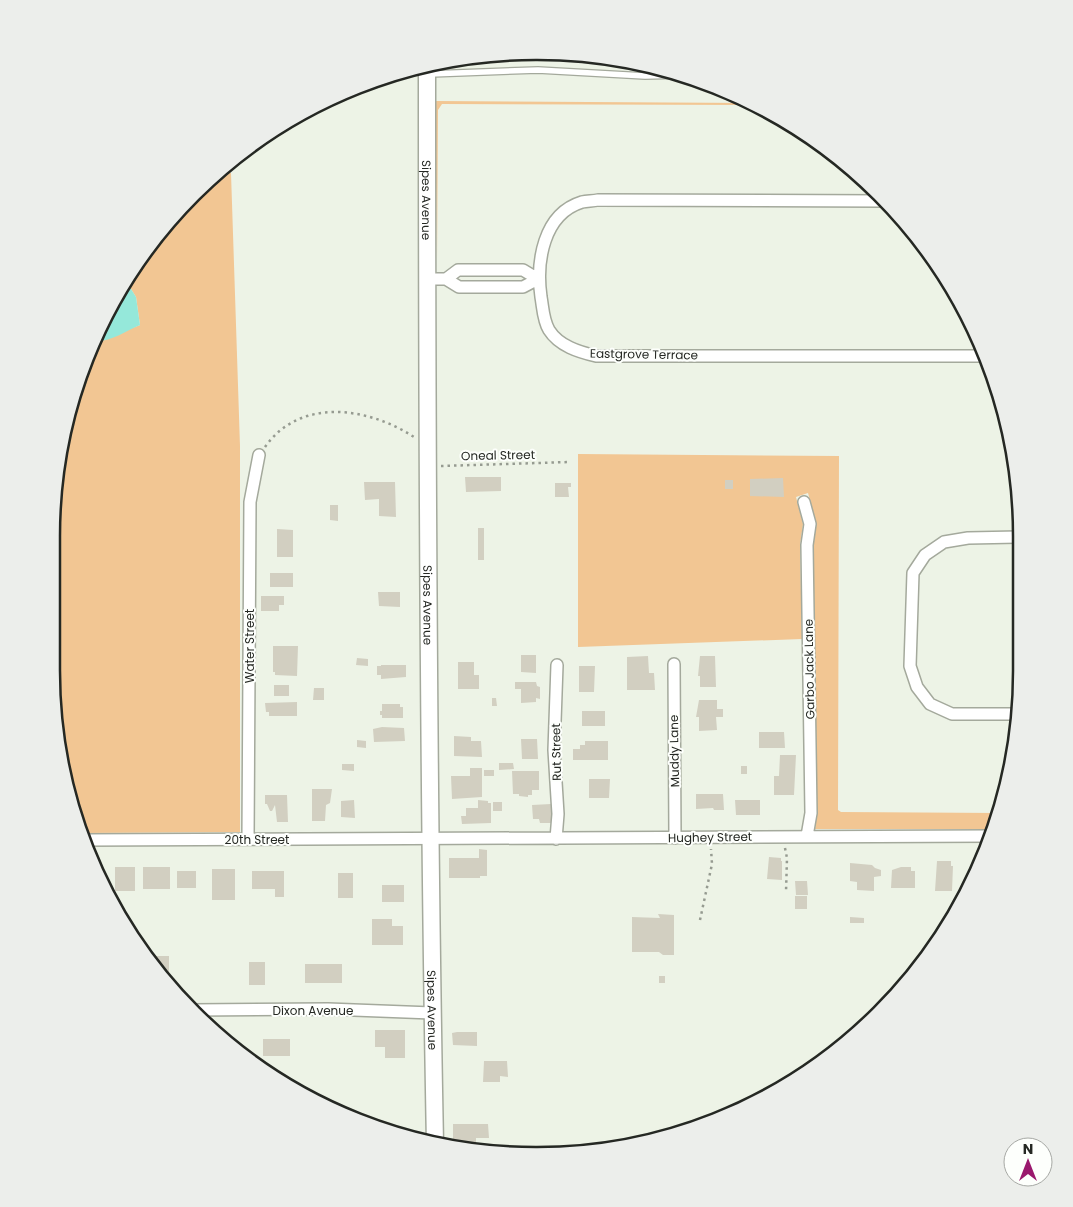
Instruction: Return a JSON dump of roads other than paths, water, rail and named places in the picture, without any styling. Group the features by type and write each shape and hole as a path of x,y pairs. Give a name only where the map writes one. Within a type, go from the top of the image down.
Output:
{"street":[{"name":"Sipes Avenue","path":"428,73 427,466 429,840 435,1136"},
{"name":"Eastgrove Terrace","path":"874,201 598,200 582,202 566,211 552,225 542,250 538,278 544,317 550,331 562,343 578,352 596,356 978,356"},
{"path":"446,279 458,270 523,270 538,278"},
{"path":"484,270 484,287"},
{"path":"427,279 446,279 459,287 523,287 538,278"},
{"name":"Water Street","path":"248,839 250,502 259,455"},
{"name":"Garbo Jack Lane","path":"804,502 810,524 807,545 811,813 807,836"},
{"path":"1011,714 952,714 930,704 916,687 910,666 913,573 925,555 944,542 968,538 1013,537"},
{"name":"Muddy Lane","path":"674,664 675,838"},
{"name":"Rut Street","path":"556,839 558,814 554,750 557,665"},
{"name":"Hughey Street","path":"429,840 983,836"},
{"name":"20th Street","path":"91,840 429,840"},
{"name":"Dixon Avenue","path":"203,1010 328,1009 432,1014"}],"lane":[{"path":"440,70 538,70 658,76"}],"water":[{"path":"130,288 136,297 140,325 102,340"}]}
